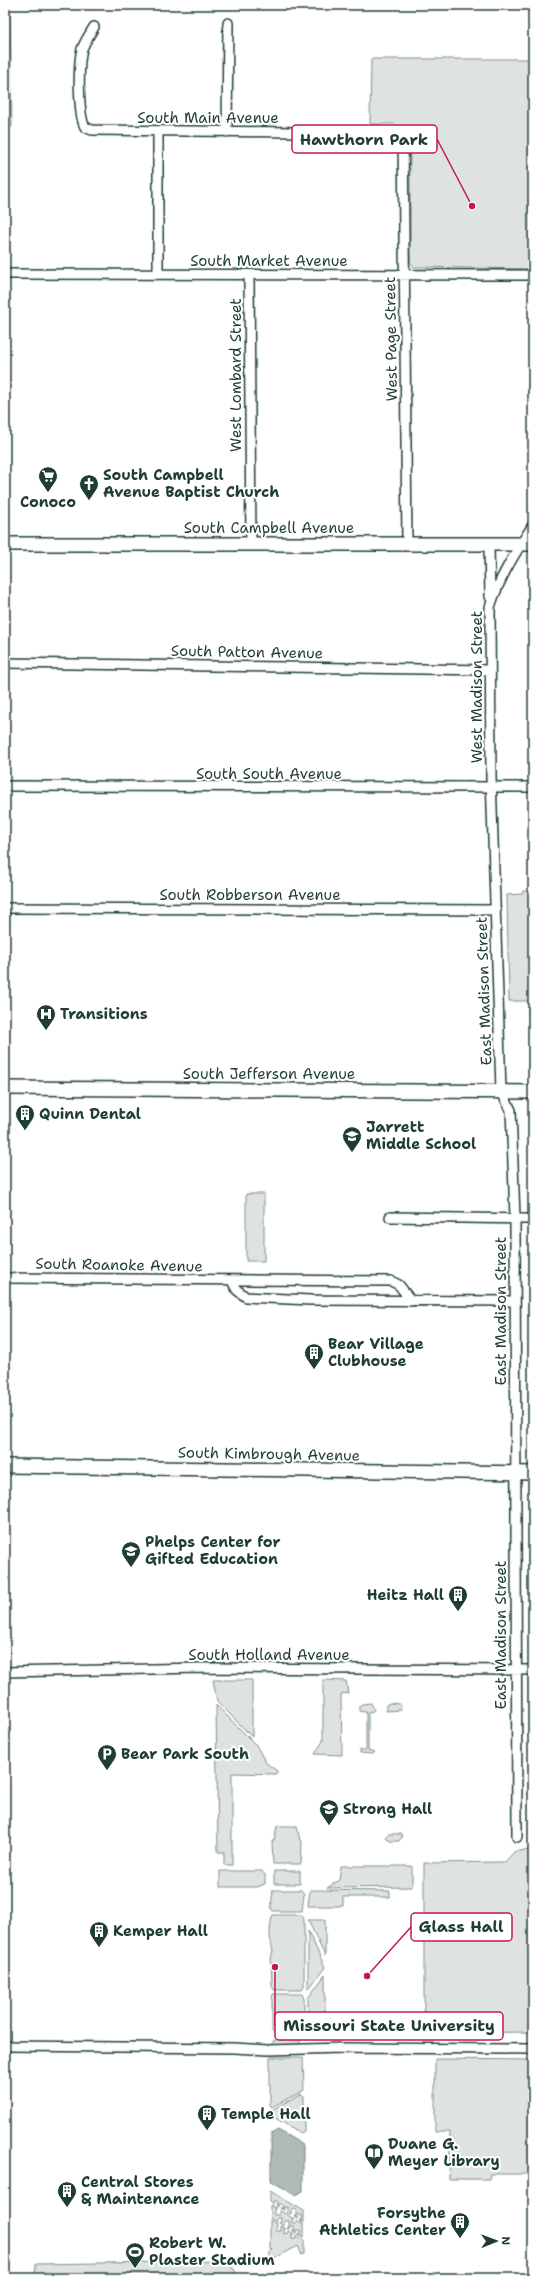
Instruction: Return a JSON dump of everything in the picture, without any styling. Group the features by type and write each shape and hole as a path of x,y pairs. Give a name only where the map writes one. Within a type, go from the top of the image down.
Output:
{"main road":[{"name":"South Campbell Avenue","path":"5,544 527,544"},
{"name":"South Jefferson Avenue","path":"5,1088 533,1092"},
{"name":"South Kimbrough Avenue","path":"5,1466 533,1473"}],"street":[{"path":"227,132 228,23"},
{"name":"South Main Avenue","path":"94,27 86,38 81,59 81,117 86,127 99,132 403,133"},
{"path":"158,132 158,274"},
{"name":"West Page Street","path":"403,133 407,544"},
{"name":"South Market Avenue","path":"5,274 158,274 249,276 533,275"},
{"name":"West Lombard Street","path":"249,276 250,545"},
{"name":"West Madison Street","path":"492,788 490,607 497,585 527,544 533,525"},
{"path":"489,545 490,607"},
{"name":"South Patton Avenue","path":"5,663 490,670"},
{"name":"South South Avenue","path":"5,786 533,787"},
{"name":"East Madison Street","path":"492,788 501,1091 511,1110 515,1218 514,1473 517,1837"},
{"name":"South Robberson Avenue","path":"5,908 496,910"},
{"path":"390,1217 533,1219"},
{"name":"South Roanoke Avenue","path":"5,1278 232,1281 391,1281 399,1285 411,1301"},
{"path":"232,1281 237,1290 246,1297 311,1300 515,1301"},
{"name":"South Holland Avenue","path":"5,1672 201,1668 533,1670"},
{"path":"5,2046 234,2048 268,2050 343,2048 533,2049"}],"shaded area":[{"path":"5,5 10,5 12,127 7,127 7,113 5,113"},
{"path":"371,59 533,59 533,269 414,267 410,262 410,150 408,138 394,124 370,124"},
{"path":"523,891 533,891 533,1001 509,1001 507,895 522,894"},
{"path":"246,1194 264,1194 264,1261 246,1261"},
{"path":"213,1680 252,1680 252,1737 217,1701"},
{"path":"323,1680 346,1681 348,1693 341,1694 342,1755 315,1754 323,1741"},
{"path":"371,1703 374,1709 373,1711 368,1712 368,1750 375,1752 373,1754 360,1753 360,1750 366,1750 366,1712 359,1711 359,1706 362,1704"},
{"path":"389,1703 400,1704 401,1710 386,1711 386,1705"},
{"path":"216,1705 256,1745 266,1763 277,1771 277,1774 232,1773 232,1865 224,1865 224,1852 218,1852"},
{"path":"277,1826 297,1826 300,1841 302,1841 301,1864 273,1864 272,1841 274,1841"},
{"path":"388,1834 401,1834 402,1837 399,1841 390,1841 386,1837"},
{"path":"533,1850 533,2032 424,2033 424,1863 505,1862 515,1851"},
{"path":"341,1866 412,1866 412,1887 327,1888 339,1880"},
{"path":"220,1871 262,1871 265,1875 265,1884 257,1887 220,1887"},
{"path":"274,1871 300,1871 300,1884 274,1884"},
{"path":"273,1890 301,1890 304,1894 302,1911 273,1911 271,1908"},
{"path":"310,1890 390,1891 390,1897 343,1897 343,1906 308,1906"},
{"path":"273,1915 302,1915 304,1920 304,1986 302,1990 274,1990 272,1986 271,1959 273,1950 270,1933"},
{"path":"308,1920 325,1920 325,1956"},
{"path":"308,1931 325,1967 308,1990"},
{"path":"325,1975 325,2013 308,2012 308,1998"},
{"path":"273,1994 302,1994 304,1999 304,2031 300,2035 276,2036 272,2031"},
{"path":"274,2040 300,2040 300,2045 303,2045 271,2046"},
{"path":"270,2057 303,2057 304,2090 272,2107 270,2105"},
{"path":"435,2059 533,2060 533,2182 531,2182 530,2174 490,2174 489,2179 449,2179 450,2131 435,2131"},
{"path":"300,2094 304,2096 304,2131 301,2133 270,2115 270,2111"},
{"path":"278,2130 303,2145 303,2191 296,2195 271,2181 271,2134"},
{"path":"270,2191 304,2211 304,2222 300,2220 302,2220 302,2215 298,2215 298,2219 294,2216 296,2216 296,2209 291,2210 291,2214 286,2212 288,2211 288,2207 284,2207 284,2210 280,2208 283,2208 282,2204 278,2204 278,2207 275,2205 277,2205 277,2201 273,2201 273,2204 270,2202"},
{"path":"270,2205 276,2208 274,2208 274,2215 279,2215 279,2210 294,2219 292,2219 292,2223 296,2223 296,2220 304,2224 304,2237 298,2234 301,2234 301,2230 296,2230 296,2233 292,2230 295,2230 294,2226 290,2226 290,2229 287,2228 289,2227 289,2221 284,2221 284,2226 279,2223 281,2222 281,2218 277,2218 277,2222 270,2218"},
{"path":"270,2220 277,2224 276,2231 281,2231 281,2226 286,2229 284,2229 284,2234 288,2233 288,2230 294,2234 292,2234 292,2238 296,2238 296,2235 304,2240 304,2254 302,2255 298,2246 270,2261 270,2251 272,2250 270,2249"},
{"name":"Robert W. Plaster Stadium","path":"229,2261 239,2278 35,2278 36,2264"}],"place":[{"name":"Hawthorn Park","path":"472,206"},
{"name":"Conoco","path":"48,493"},
{"name":"South Campbell Avenue Baptist Church","path":"89,501"},
{"name":"Transitions","path":"46,1031"},
{"name":"Quinn Dental","path":"25,1131"},
{"name":"Jarrett Middle School","path":"352,1153"},
{"name":"Bear Village Clubhouse","path":"314,1370"},
{"name":"Phelps Center for Gifted Education","path":"131,1568"},
{"name":"Heitz Hall","path":"458,1612"},
{"name":"Bear Park South","path":"107,1771"},
{"name":"Strong Hall","path":"329,1826"},
{"name":"Kemper Hall","path":"99,1948"},
{"name":"Missouri State University","path":"275,1967"},
{"name":"Glass Hall","path":"367,1976"},
{"name":"Temple Hall","path":"207,2131"},
{"name":"Duane G. Meyer Library","path":"374,2170"},
{"name":"Central Stores & Maintenance","path":"67,2208"},
{"name":"Forsythe Athletics Center","path":"460,2239"},
{"name":"Robert W. Plaster Stadium","path":"135,2269"}]}
